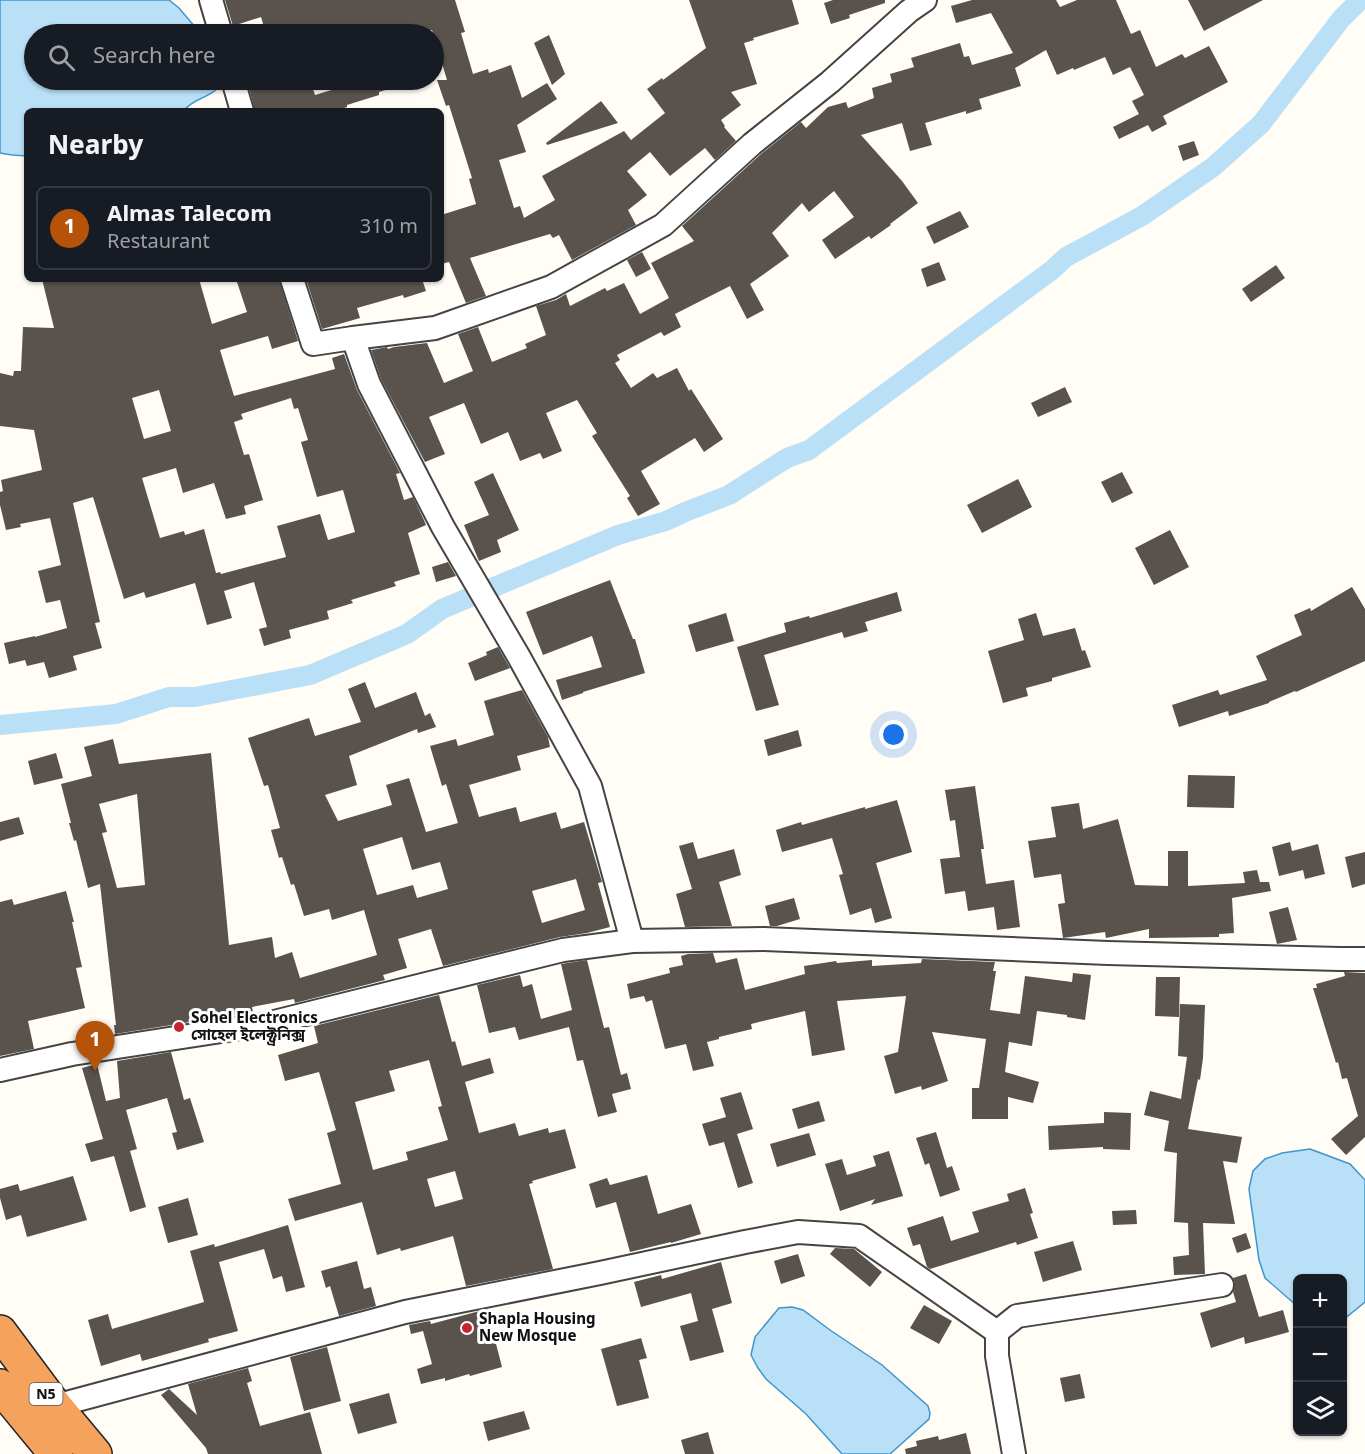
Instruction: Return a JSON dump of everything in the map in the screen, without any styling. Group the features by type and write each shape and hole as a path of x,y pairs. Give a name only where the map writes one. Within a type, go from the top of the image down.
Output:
{"highway":[{"name":"N5","path":"0,1332 95,1454"},
{"name":"N5","path":"0,1386 56,1454"}],"street":[{"path":"211,0 218,24"},
{"path":"293,282 313,344 435,328 551,287 663,225 752,144 830,82 909,11 925,0"},
{"path":"236,90 241,108"},
{"path":"353,338 369,384 443,527 519,657 590,786 632,941"},
{"path":"0,1070 72,1054 266,1024 563,950 632,941 764,939 1108,953 1365,959"},
{"path":"56,1406 405,1312 798,1232 859,1236 997,1332"},
{"path":"997,1332 1017,1316 1222,1285"},
{"path":"997,1332 997,1356 1014,1454"}],"water":[{"path":"0,0 169,0 193,24 24,24 24,90 215,90 187,108 24,108 24,156 0,153"},
{"path":"1310,1149 1350,1164 1365,1180 1365,1302 1347,1317 1347,1274 1293,1274 1293,1302 1265,1278 1259,1260 1249,1189 1253,1171 1265,1159 1282,1153"},
{"path":"792,1307 803,1310 882,1365 928,1406 929,1419 890,1454 842,1454 806,1414 766,1379 751,1355 755,1337 779,1308"}],"building":[{"path":"225,0 455,0 465,32 461,33 473,74 488,69 489,73 511,65 522,98 547,83 557,99 517,125 526,152 499,160 514,208 520,206 524,218 555,200 542,176 624,131 631,140 665,113 647,89 706,48 689,0 792,0 799,24 744,43 757,84 731,92 741,105 721,120 736,141 715,160 705,148 670,176 650,152 627,171 647,195 628,210 636,225 572,260 559,235 553,238 550,234 470,258 486,296 466,303 449,262 444,263 444,214 476,204 469,179 472,178 449,105 446,106 440,90 444,90 444,80 447,80 444,70 444,24 263,24 261,17 232,24"},
{"path":"833,0 885,0 885,3 849,15 850,18 831,24 824,3"},
{"path":"972,0 1056,0 1060,7 1077,0 1116,0 1131,34 1140,30 1156,67 1182,54 1185,58 1209,46 1228,82 1163,116 1167,124 1152,132 1148,125 1119,139 1113,127 1139,114 1132,101 1144,95 1130,67 1113,75 1105,57 1057,75 1046,50 1015,68 1021,86 979,99 982,109 966,114 966,111 925,123 932,145 910,151 902,123 861,135 902,181 918,203 871,239 869,236 835,259 822,240 854,217 834,191 809,212 802,203 772,233 789,256 750,284 764,310 747,319 730,286 675,314 681,327 664,336 661,332 617,355 620,360 615,363 631,388 653,373 657,378 677,368 689,391 691,389 723,439 704,452 695,438 641,471 660,504 638,516 627,498 630,496 592,436 597,433 577,400 546,413 562,451 543,459 540,453 520,461 508,432 481,444 464,403 429,417 445,454 425,462 381,379 371,350 427,343 444,383 473,371 458,334 478,327 492,362 527,348 525,344 546,335 536,306 556,300 566,294 570,306 605,288 607,291 624,283 640,314 669,298 651,263 694,241 682,226 761,154 801,122 806,128 828,107 846,102 848,108 874,98 872,88 892,82 890,74 914,67 911,58 960,43 964,57 969,56 972,65 1013,53 991,13 956,23 951,6"},
{"path":"1188,0 1263,0 1204,31"},
{"path":"549,35 565,74 552,85 534,43"},
{"path":"250,90 313,90 315,95 331,90 385,90 379,92 379,95 347,105 344,108 254,108"},
{"path":"601,101 618,123 547,145 546,143"},
{"path":"1194,141 1199,155 1183,161 1178,146"},
{"path":"960,211 969,227 934,244 926,227"},
{"path":"642,252 651,269 636,277 627,260"},
{"path":"939,262 946,280 927,287 921,269"},
{"path":"1276,265 1285,278 1251,302 1242,289"},
{"path":"43,282 200,282 212,324 247,312 237,282 280,282 298,341 272,349 268,336 220,350 234,396 335,369 332,358 344,354 357,390 400,473 396,474 404,500 413,497 426,525 408,533 420,574 394,582 396,586 351,600 353,603 327,611 329,619 289,630 291,638 264,646 259,629 267,627 254,582 224,591 232,618 207,625 195,583 146,598 144,592 124,599 93,497 73,503 100,622 95,623 102,648 73,656 77,670 49,678 44,662 27,666 25,660 9,664 4,643 67,628 60,600 46,603 38,571 61,565 50,518 20,524 21,527 6,530 0,505 0,492 3,491 1,480 42,470 34,430 0,426 0,373 13,376 14,371 21,371 23,327 54,328","holes":["159,390 171,431 144,439 132,398","291,398 294,409 298,408 308,440 301,442 317,497 343,490 355,532 328,540 320,514 277,526 286,557 221,574 216,573 204,529 185,535 184,531 160,538 142,478 176,468 183,493 214,483 226,519 246,514 244,506 263,500 249,454 244,455 234,422 243,419 241,414"]},
{"path":"307,282 423,282 426,291 357,308 360,318 322,329"},
{"path":"1065,387 1072,402 1038,417 1031,403"},
{"path":"1122,472 1133,493 1112,503 1101,482"},
{"path":"493,473 519,530 497,540 501,552 479,561 464,525 489,515 474,482"},
{"path":"1018,479 1032,507 982,533 967,505"},
{"path":"1170,530 1189,567 1154,585 1135,548"},
{"path":"448,562 456,576 436,582 432,567"},
{"path":"610,580 633,639 635,639 645,673 562,700 556,680 602,667 592,636 543,655 526,612"},
{"path":"1352,587 1365,609 1365,661 1269,703 1229,716 1228,711 1179,727 1172,705 1218,690 1220,695 1267,680 1256,656 1302,635 1294,615 1310,608 1311,611"},
{"path":"897,592 902,611 865,622 868,631 844,638 842,632 764,655 779,705 756,711 737,647 786,632 784,623 809,616 810,618"},
{"path":"726,613 734,641 696,652 688,625"},
{"path":"1036,613 1043,636 1075,628 1082,651 1085,650 1091,667 1026,688 1028,696 1003,703 988,651 1024,640 1018,619"},
{"path":"498,647 510,668 475,681 468,663 487,655 486,652"},
{"path":"365,682 375,708 416,692 425,716 430,713 436,727 418,733 417,729 349,756 357,785 325,795 338,821 392,805 386,785 409,778 426,832 458,823 446,784 442,786 430,746 456,739 458,746 494,735 484,701 522,690 548,737 550,747 517,756 521,770 469,785 479,817 516,807 520,822 556,812 561,829 584,822 602,882 598,883 610,927 443,966 431,929 398,939 407,968 383,975 385,980 295,1003 294,999 252,1007 253,1012 115,1034 114,1025 116,1025 100,884 88,888 76,840 74,841 69,823 71,823 61,784 92,776 84,747 113,739 119,764 211,753 229,945 272,937 275,958 292,952 300,978 377,955 364,910 332,920 329,909 304,916 294,884 291,885 282,857 279,858 271,830 280,828 268,785 264,786 248,738 309,718 315,736 361,722 348,689","holes":["137,794 145,885 117,888 102,833 107,832 99,804","402,837 412,870 440,862 448,889 417,898 413,885 377,895 363,849","576,879 585,910 542,923 532,891"]},
{"path":"798,730 802,746 768,756 764,740"},
{"path":"56,753 63,778 34,785 28,761"},
{"path":"1188,775 1235,776 1234,808 1187,807"},
{"path":"975,786 984,849 981,849 986,884 1014,880 1020,927 997,930 994,907 968,911 965,891 945,894 940,859 960,857 955,820 950,821 945,790"},
{"path":"897,800 912,852 876,863 892,918 875,923 871,908 850,915 839,875 843,874 832,838 782,852 776,830"},
{"path":"1079,803 1083,829 1118,819 1135,885 1168,886 1168,851 1188,851 1188,886 1245,883 1243,872 1257,870 1260,882 1269,882 1271,891 1232,898 1234,933 1219,934 1219,937 1149,938 1149,929 1106,938 1105,932 1063,938 1058,904 1065,903 1061,874 1034,878 1028,841 1056,837 1051,807"},
{"path":"19,817 24,834 0,841 0,822"},
{"path":"693,842 698,859 734,849 741,875 719,882 732,926 685,927 676,894 692,889 679,846"},
{"path":"1290,842 1292,851 1318,844 1325,874 1305,879 1303,870 1279,876 1272,847"},
{"path":"1365,852 1365,884 1352,888 1345,857"},
{"path":"66,891 82,967 76,968 85,1008 28,1021 34,1049 0,1056 0,902 12,899 14,905"},
{"path":"794,898 800,919 770,926 765,906"},
{"path":"1288,907 1297,940 1277,944 1269,912"},
{"path":"713,953 716,963 737,958 745,990 805,974 804,966 836,961 837,963 872,960 872,966 921,963 922,959 995,962 993,971 996,971 990,1010 1020,1014 1025,976 1072,982 1073,973 1091,975 1085,1020 1037,1011 1032,1046 1009,1042 1005,1072 1039,1082 1033,1103 1008,1097 1008,1119 972,1119 972,1088 979,1088 986,1039 932,1032 948,1081 922,1090 921,1086 895,1094 884,1056 898,1052 906,996 837,1001 845,1050 812,1056 805,1011 751,1024 752,1029 707,1042 714,1066 693,1071 686,1044 665,1049 652,1000 646,1002 644,996 630,999 627,984 670,973 669,968 683,965 681,956"},
{"path":"587,960 604,1028 609,1027 621,1075 627,1073 631,1089 612,1094 617,1112 598,1117 583,1060 577,1061 569,1027 519,1040 515,1027 489,1033 477,985 520,975 523,987 532,984 541,1019 572,1010 561,964"},
{"path":"1344,972 1365,973 1365,1137 1346,1155 1331,1139 1358,1116 1347,1078 1342,1079 1338,1062 1336,1063 1313,988 1317,988 1316,984 1345,976"},
{"path":"1156,977 1180,977 1179,1017 1155,1016"},
{"path":"439,995 452,1042 455,1041 462,1066 490,1058 494,1073 465,1082 479,1133 515,1123 519,1136 548,1128 549,1133 565,1129 576,1168 532,1181 533,1183 529,1184 553,1269 466,1286 453,1236 401,1251 400,1248 377,1255 362,1202 295,1221 288,1199 341,1184 327,1133 336,1130 319,1072 285,1081 278,1055 318,1043 314,1026","holes":["429,1060 442,1106 438,1107 448,1140 406,1152 408,1160 373,1170 355,1102 395,1091 389,1071","455,1171 463,1199 435,1207 427,1179"]},
{"path":"1180,1004 1205,1005 1200,1080 1198,1079 1188,1129 1242,1137 1237,1163 1223,1161 1235,1224 1203,1223 1205,1274 1174,1275 1173,1257 1189,1255 1188,1223 1174,1222 1177,1153 1164,1151 1169,1121 1144,1115 1150,1091 1181,1099 1187,1057 1178,1056"},
{"path":"171,1052 184,1100 190,1098 204,1142 177,1150 172,1133 177,1132 167,1098 126,1110 137,1149 130,1151 146,1207 130,1212 114,1156 91,1162 85,1144 103,1139 82,1068 97,1064 106,1101 120,1098 117,1061"},
{"path":"741,1092 753,1129 737,1134 753,1183 738,1188 724,1142 709,1146 702,1124 726,1117 720,1098"},
{"path":"819,1101 825,1121 798,1129 792,1109"},
{"path":"1104,1112 1131,1113 1130,1150 1103,1149 1103,1147 1049,1150 1048,1126 1104,1123"},
{"path":"936,1132 947,1168 952,1166 960,1190 940,1197 929,1163 925,1165 916,1138"},
{"path":"809,1133 816,1155 777,1167 770,1144"},
{"path":"889,1151 903,1196 871,1205 875,1199 840,1211 825,1164 842,1159 847,1175 876,1166 873,1156"},
{"path":"647,1175 658,1214 691,1204 701,1234 630,1252 616,1202 596,1208 589,1184 607,1178 610,1185"},
{"path":"73,1176 87,1220 27,1237 21,1215 6,1220 0,1189 18,1184 20,1191"},
{"path":"1025,1188 1038,1238 1017,1245 1016,1242 930,1269 927,1267 920,1244 913,1246 907,1228 943,1216 951,1241 979,1232 972,1212 1009,1201 1007,1194"},
{"path":"188,1198 198,1235 168,1243 158,1207"},
{"path":"1136,1210 1137,1224 1113,1225 1112,1211"},
{"path":"288,1225 305,1287 286,1292 282,1276 273,1279 264,1249 219,1262 238,1331 208,1339 209,1342 142,1361 140,1354 101,1366 88,1320 108,1314 112,1329 204,1302 190,1251 214,1244 215,1247"},
{"path":"1246,1233 1251,1248 1237,1253 1232,1238"},
{"path":"1073,1241 1082,1270 1043,1282 1034,1252"},
{"path":"835,1248 854,1249 882,1272 870,1287 830,1254"},
{"path":"798,1254 805,1276 781,1284 774,1261"},
{"path":"357,1261 364,1289 371,1287 376,1306 339,1316 330,1286 326,1288 321,1271"},
{"path":"721,1262 732,1303 712,1309 724,1352 690,1361 680,1326 698,1321 691,1293 641,1307 634,1282 661,1275 662,1279"},
{"path":"1246,1274 1259,1317 1283,1310 1289,1332 1245,1344 1244,1337 1211,1348 1200,1313 1236,1302 1233,1278"},
{"path":"924,1305 952,1321 939,1344 910,1328"},
{"path":"487,1309 502,1367 470,1376 469,1374 445,1381 445,1378 421,1384 417,1369 432,1364 423,1331 411,1334 409,1325 430,1321 431,1324"},
{"path":"641,1338 647,1358 639,1360 649,1398 617,1406 601,1349"},
{"path":"327,1347 341,1401 304,1411 290,1357"},
{"path":"248,1368 252,1381 247,1383 260,1426 310,1412 322,1454 208,1454 206,1448 161,1395 169,1389 197,1415 188,1384"},
{"path":"1080,1374 1085,1398 1065,1402 1060,1378"},
{"path":"389,1393 397,1423 358,1434 349,1404"},
{"path":"524,1411 530,1429 488,1441 483,1422"},
{"path":"708,1432 714,1454 685,1454 681,1440"},
{"path":"966,1433 971,1454 906,1454 905,1449 917,1446 916,1441 938,1436 939,1440"}],"waterway":[{"path":"0,725 116,714 169,697 195,697 310,675 407,634 442,609 618,535 666,521 729,495 787,458 809,450 1052,270 1066,257 1142,216 1213,167 1261,124 1341,19 1360,0"}],"place":[{"name":"Sohel Electronics সোহেল ইলেক্ট্রনিক্স","path":"179,1027"},
{"name":"Almas Talecom","path":"95,1071"},
{"name":"Shapla Housing New Mosque","path":"467,1328"}]}
